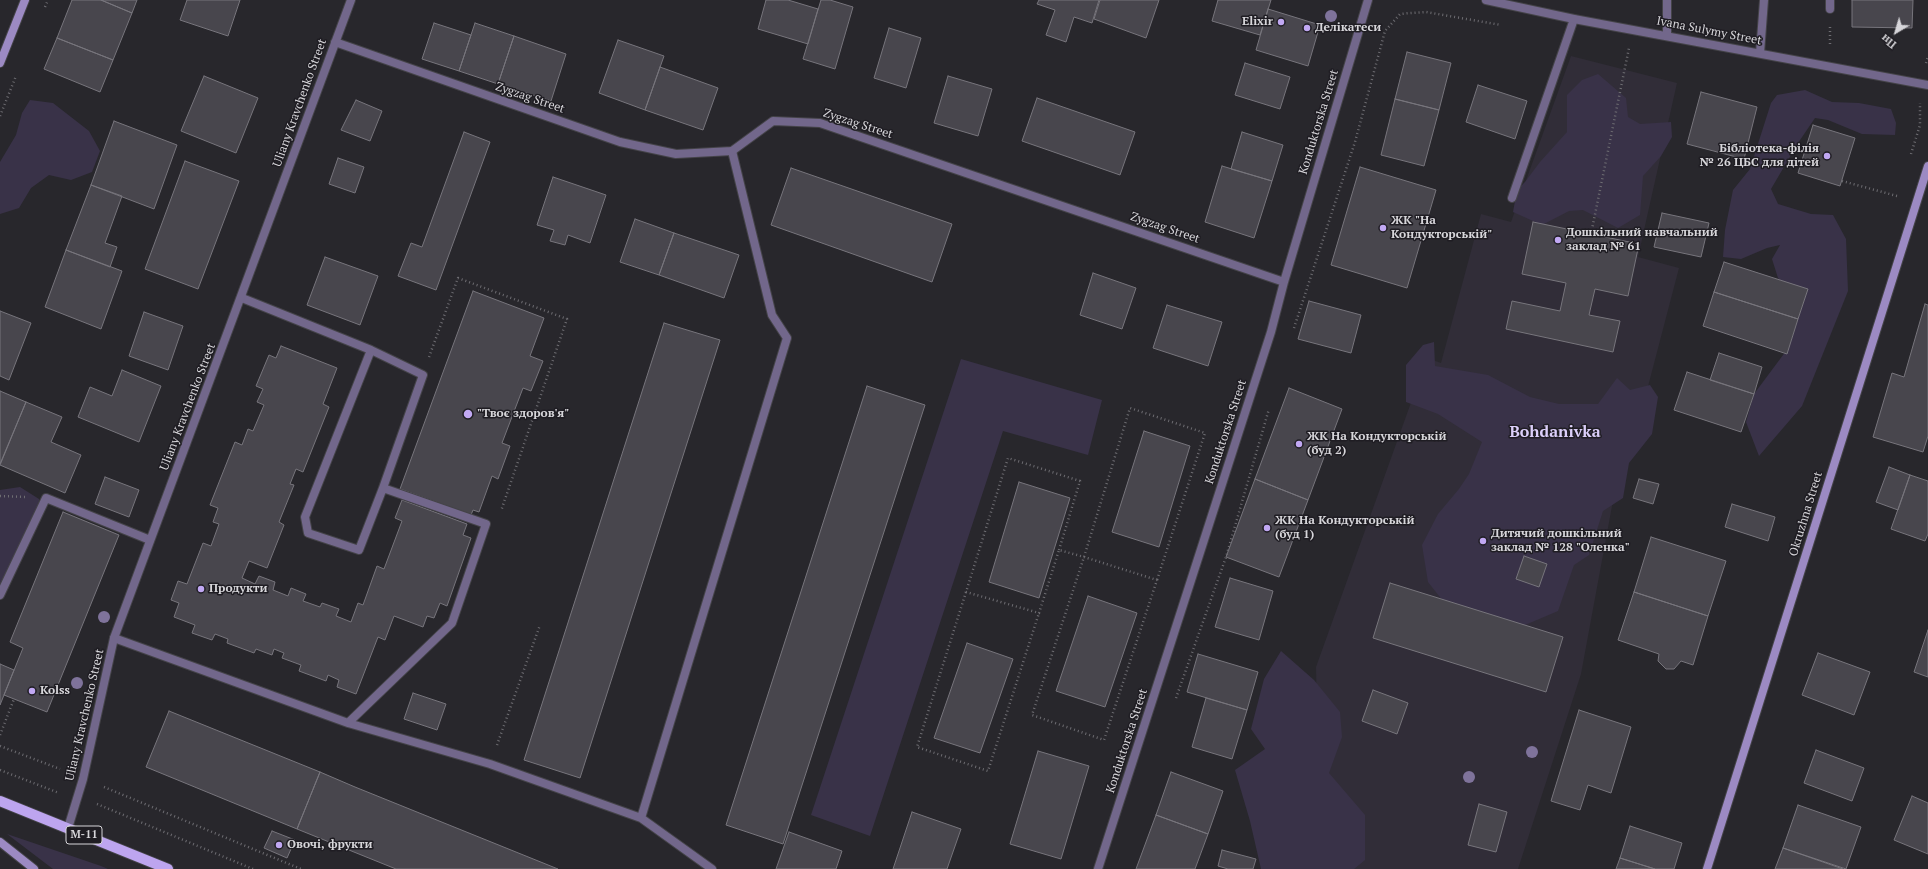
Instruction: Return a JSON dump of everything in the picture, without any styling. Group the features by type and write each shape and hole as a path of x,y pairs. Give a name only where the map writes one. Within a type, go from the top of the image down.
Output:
{"main road":[{"path":"0,63 25,0"},
{"name":"Okruzhna Street","path":"1707,869 1928,166"},
{"name":"М-11","path":"0,801 168,869"},
{"path":"0,842 34,869"}],"street":[{"name":"Uliany Kravchenko Street","path":"68,828 83,779 114,638 242,298 351,0"},
{"name":"Konduktorska Street","path":"1098,869 1271,332 1284,282 1368,0"},
{"name":"Ivana Sulymy Street","path":"1486,0 1928,85"},
{"path":"1667,0 1667,35"},
{"path":"1760,53 1764,0"},
{"path":"1512,198 1574,18"},
{"name":"Zygzag Street","path":"335,42 620,142 676,154 732,151 773,121 820,123 1284,282"},
{"path":"641,818 787,338 772,315 732,151"},
{"path":"242,298 371,350 423,375 383,488 359,550 308,533 305,517 371,350"},
{"path":"348,723 452,623 486,524 383,488"},
{"path":"0,595 46,498 150,540"},
{"path":"114,638 348,723 490,764 641,818 712,869"}],"path":[{"path":"1294,331 1355,142 1385,31 1400,14 1410,12 1426,12 1505,26"},
{"path":"1621,47 1634,49"},
{"path":"1591,234 1629,48"},
{"path":"1926,63 1928,57"},
{"path":"1913,101 1924,103"},
{"path":"1842,181 1898,196"},
{"path":"423,375 458,278 567,319 498,522 486,524"},
{"path":"1174,704 1226,557 1270,406"},
{"path":"1130,408 1205,433 1157,580 1104,740 1032,715 1084,557 1130,408"},
{"path":"1008,458 1080,481 1059,550 988,771 917,747 1008,458"},
{"path":"1059,550 1157,580"},
{"path":"966,592 1039,613"},
{"path":"490,764 540,625"},
{"path":"0,735 14,699"},
{"path":"0,746 60,769"},
{"path":"0,770 43,788 97,804 253,869"},
{"path":"104,787 301,869"}],"shaded area":[{"name":"Дитячий дошкільний заклад № 128 \"Оленка\"","path":"1571,56 1677,83 1638,257 1679,268 1640,417 1629,414 1581,674 1518,869 1320,869 1316,667 1427,358 1441,363 1481,214 1511,222"},
{"path":"1598,74 1626,98 1628,117 1640,124 1671,122 1672,137 1661,156 1643,176 1640,215 1618,228 1583,210 1569,211 1542,225 1513,212 1517,190 1567,132 1567,95 1582,80"},
{"path":"1805,90 1832,102 1859,103 1891,109 1896,123 1895,135 1862,134 1828,120 1815,118 1798,143 1771,189 1778,204 1811,214 1833,215 1846,239 1848,291 1802,406 1759,456 1746,422 1754,394 1789,347 1798,319 1800,304 1778,278 1772,259 1780,245 1767,248 1741,259 1723,257 1725,230 1733,190 1750,169 1771,103 1777,95"},
{"path":"30,100 53,103 89,131 100,151 92,172 71,180 49,175 31,188 19,208 0,214 0,162 16,135 22,113"},
{"path":"1434,342 1435,366 1488,375 1530,397 1559,404 1598,404 1617,378 1630,390 1650,385 1658,397 1652,434 1629,463 1623,498 1603,511 1589,555 1574,565 1558,611 1511,631 1447,606 1428,582 1422,545 1438,514 1459,489 1469,474 1482,442 1438,414 1406,402 1406,365 1423,345"},
{"path":"961,359 1102,400 1088,455 1003,431 870,836 811,815"},
{"path":"20,487 39,499 40,522 24,539 0,588 0,490"},
{"path":"1281,651 1314,680 1340,712 1342,737 1329,773 1365,815 1365,860 1354,869 1261,869 1250,821 1235,770 1265,749 1251,729 1264,679"},
{"path":"7,834 101,866 108,869 53,869"}],"building":[{"path":"72,0 101,0 132,13 113,60 57,38"},
{"path":"101,0 137,0 132,13"},
{"path":"187,0 240,0 228,36 180,20"},
{"path":"766,0 788,0 818,9 808,44 758,29"},
{"path":"821,0 830,0 853,7 835,69 803,59"},
{"path":"1039,0 1099,0 1092,23 1074,17 1066,42 1046,35 1055,10 1037,4"},
{"path":"1100,0 1159,0 1146,38 1094,19"},
{"path":"1218,0 1271,0 1260,35 1212,21"},
{"path":"1852,0 1913,0 1912,28 1852,27"},
{"path":"1268,9 1320,25 1308,66 1256,50"},
{"path":"434,23 471,35 459,71 422,59"},
{"path":"475,23 514,36 498,84 459,71"},
{"path":"889,28 921,38 906,88 874,78"},
{"path":"514,36 566,54 551,101 498,84"},
{"path":"57,38 113,60 100,92 44,69"},
{"path":"618,40 664,56 645,110 599,93"},
{"path":"1407,52 1451,63 1439,110 1395,99"},
{"path":"1245,63 1290,77 1280,109 1235,95"},
{"path":"660,67 718,88 703,130 645,110"},
{"path":"204,76 258,98 236,153 181,131"},
{"path":"948,76 992,89 978,136 934,123"},
{"path":"1478,85 1527,101 1515,139 1466,122"},
{"path":"1701,92 1757,107 1744,159 1687,144"},
{"path":"1037,98 1135,132 1120,175 1022,141"},
{"path":"1395,99 1439,110 1424,166 1381,155"},
{"path":"356,100 382,111 370,141 341,130"},
{"path":"114,121 177,145 154,209 91,185"},
{"name":"Бібліотека-філія № 26 ЦБС для дітей","path":"1813,125 1855,138 1840,186 1798,173"},
{"path":"464,132 490,142 436,290 398,276 411,243 422,247"},
{"path":"1242,132 1283,145 1272,181 1231,169"},
{"path":"338,158 364,167 355,193 329,184"},
{"path":"185,161 239,181 198,289 145,269"},
{"path":"1222,166 1272,181 1254,238 1205,222"},
{"name":"ЖК \"На Кондукторській\"","path":"1360,167 1436,190 1407,288 1331,265"},
{"path":"791,168 952,224 932,282 771,225"},
{"path":"553,177 606,195 590,243 568,235 565,245 550,241 554,230 537,225"},
{"path":"91,185 122,196 105,243 117,247 110,267 66,250"},
{"path":"1662,213 1709,223 1701,257 1654,247"},
{"path":"635,219 674,233 659,275 620,262"},
{"path":"1533,222 1639,244 1628,296 1595,289 1589,315 1620,321 1613,352 1506,329 1512,301 1560,311 1566,283 1522,274"},
{"path":"674,233 739,255 724,298 659,275"},
{"path":"66,250 122,271 101,329 45,307"},
{"path":"325,257 378,276 360,325 307,305"},
{"path":"1724,262 1808,289 1798,319 1714,292"},
{"path":"1093,273 1136,288 1122,329 1080,315"},
{"path":"473,291 544,318 530,356 543,361 531,391 523,388 502,443 510,446 498,479 492,476 479,512 473,510 471,515 400,489"},
{"path":"1714,292 1798,319 1787,354 1703,326"},
{"path":"1309,301 1361,315 1351,353 1298,339"},
{"path":"1925,304 1928,305 1928,436 1923,452 1873,437 1892,373 1904,377"},
{"path":"1167,305 1222,322 1208,366 1153,348"},
{"path":"0,311 31,323 9,380 0,376"},
{"path":"144,312 183,326 168,370 129,356"},
{"path":"664,323 720,340 580,778 524,760"},
{"path":"281,346 337,368 323,404 329,407 303,472 296,469 290,484 294,485 279,522 284,525 267,568 249,561 242,578 255,584 259,576 275,582 273,590 288,596 291,588 306,594 303,601 320,607 322,603 339,609 336,616 351,622 358,603 363,605 377,566 384,569 402,521 395,518 402,500 467,524 463,535 471,538 447,606 440,603 434,618 427,616 423,627 394,616 385,640 378,637 356,694 337,687 339,680 328,675 326,681 299,671 301,665 282,658 284,653 274,649 272,655 256,649 254,653 227,643 228,639 215,634 212,640 192,633 195,625 174,617 179,603 171,600 178,581 187,584 203,543 211,546 219,524 213,522 218,508 210,505 235,442 242,445 248,429 253,431 264,405 257,402 263,389 256,386 269,355 276,358"},
{"path":"1719,353 1762,367 1754,394 1710,380"},
{"path":"122,370 161,386 139,442 78,417 90,387 112,396"},
{"path":"1687,372 1754,394 1741,432 1674,410"},
{"path":"867,386 925,405 783,844 726,825"},
{"name":"ЖК На Кондукторській (буд 2)","path":"1289,388 1342,409 1308,500 1255,479"},
{"path":"0,391 26,402 0,464"},
{"path":"26,402 62,417 51,442 81,455 65,493 0,465"},
{"path":"1144,431 1190,446 1159,547 1112,532"},
{"path":"1889,467 1910,475 1898,510 1876,502"},
{"path":"1910,475 1928,481 1928,534 1925,541 1891,529"},
{"path":"105,477 139,490 129,517 95,504"},
{"name":"ЖК На Кондукторській (буд 1)","path":"1255,479 1308,500 1279,577 1226,557"},
{"path":"1639,479 1659,484 1653,504 1633,498"},
{"path":"1019,482 1070,498 1039,598 989,582"},
{"path":"1732,504 1775,517 1768,541 1725,527"},
{"path":"63,512 119,535 47,712 4,695 23,648 10,642"},
{"path":"1651,537 1726,561 1708,616 1634,592"},
{"path":"1524,556 1547,564 1539,587 1516,579"},
{"path":"1230,578 1273,591 1259,640 1215,627"},
{"path":"1390,583 1563,637 1546,692 1373,638"},
{"path":"1634,592 1708,616 1693,665 1681,661 1674,669 1666,669 1658,661 1659,654 1618,640"},
{"path":"1088,596 1137,613 1105,707 1056,691"},
{"path":"1928,630 1928,677 1914,672"},
{"path":"967,643 1013,659 980,753 934,738"},
{"path":"1818,653 1870,672 1854,715 1802,695"},
{"path":"1198,654 1258,672 1247,710 1187,692"},
{"path":"0,664 14,670 0,705"},
{"path":"1373,690 1408,703 1397,734 1362,721"},
{"path":"413,693 446,704 437,730 404,719"},
{"path":"1206,698 1247,710 1232,759 1192,747"},
{"path":"1579,710 1631,727 1611,793 1588,785 1580,810 1551,801"},
{"path":"169,711 320,772 297,829 146,767"},
{"path":"1816,750 1864,768 1852,801 1804,783"},
{"path":"1038,751 1089,766 1061,859 1010,844"},
{"path":"320,772 558,869 396,869 297,829"},
{"path":"1171,772 1223,791 1208,834 1156,815"},
{"path":"1912,796 1928,803 1928,854 1894,840"},
{"path":"1479,804 1507,812 1496,852 1468,845"},
{"path":"1798,805 1861,827 1846,869 1783,848"},
{"path":"912,812 961,829 947,869 893,869"},
{"path":"1156,815 1208,834 1195,869 1136,869"},
{"path":"1630,826 1682,843 1674,869 1655,869 1620,858"},
{"path":"272,831 295,840 287,858 264,848"},
{"path":"789,832 842,851 836,869 776,869"},
{"path":"1783,848 1843,869 1775,869"},
{"path":"1222,850 1256,859 1253,869 1228,869 1218,866"},
{"path":"1620,858 1655,869 1616,869"}],"place":[{"name":"Elixir","path":"1281,22"},
{"name":"Делікатеси","path":"1307,28"},
{"name":"Бібліотека-філія № 26 ЦБС для дітей","path":"1827,156"},
{"name":"ЖК \"На Кондукторській\"","path":"1383,228"},
{"name":"Дошкільний навчальний заклад № 61","path":"1558,240"},
{"name":"\"Твоє здоров'я\"","path":"468,414"},
{"name":"ЖК На Кондукторській (буд 2)","path":"1299,444"},
{"name":"ЖК На Кондукторській (буд 1)","path":"1267,528"},
{"name":"Дитячий дошкільний заклад № 128 \"Оленка\"","path":"1483,541"},
{"name":"Продукти","path":"201,589"},
{"name":"Kolss","path":"32,691"},
{"name":"Овочі, фрукти","path":"279,845"}],"district":[{"name":"Bohdanivka","path":"1555,432"}]}
